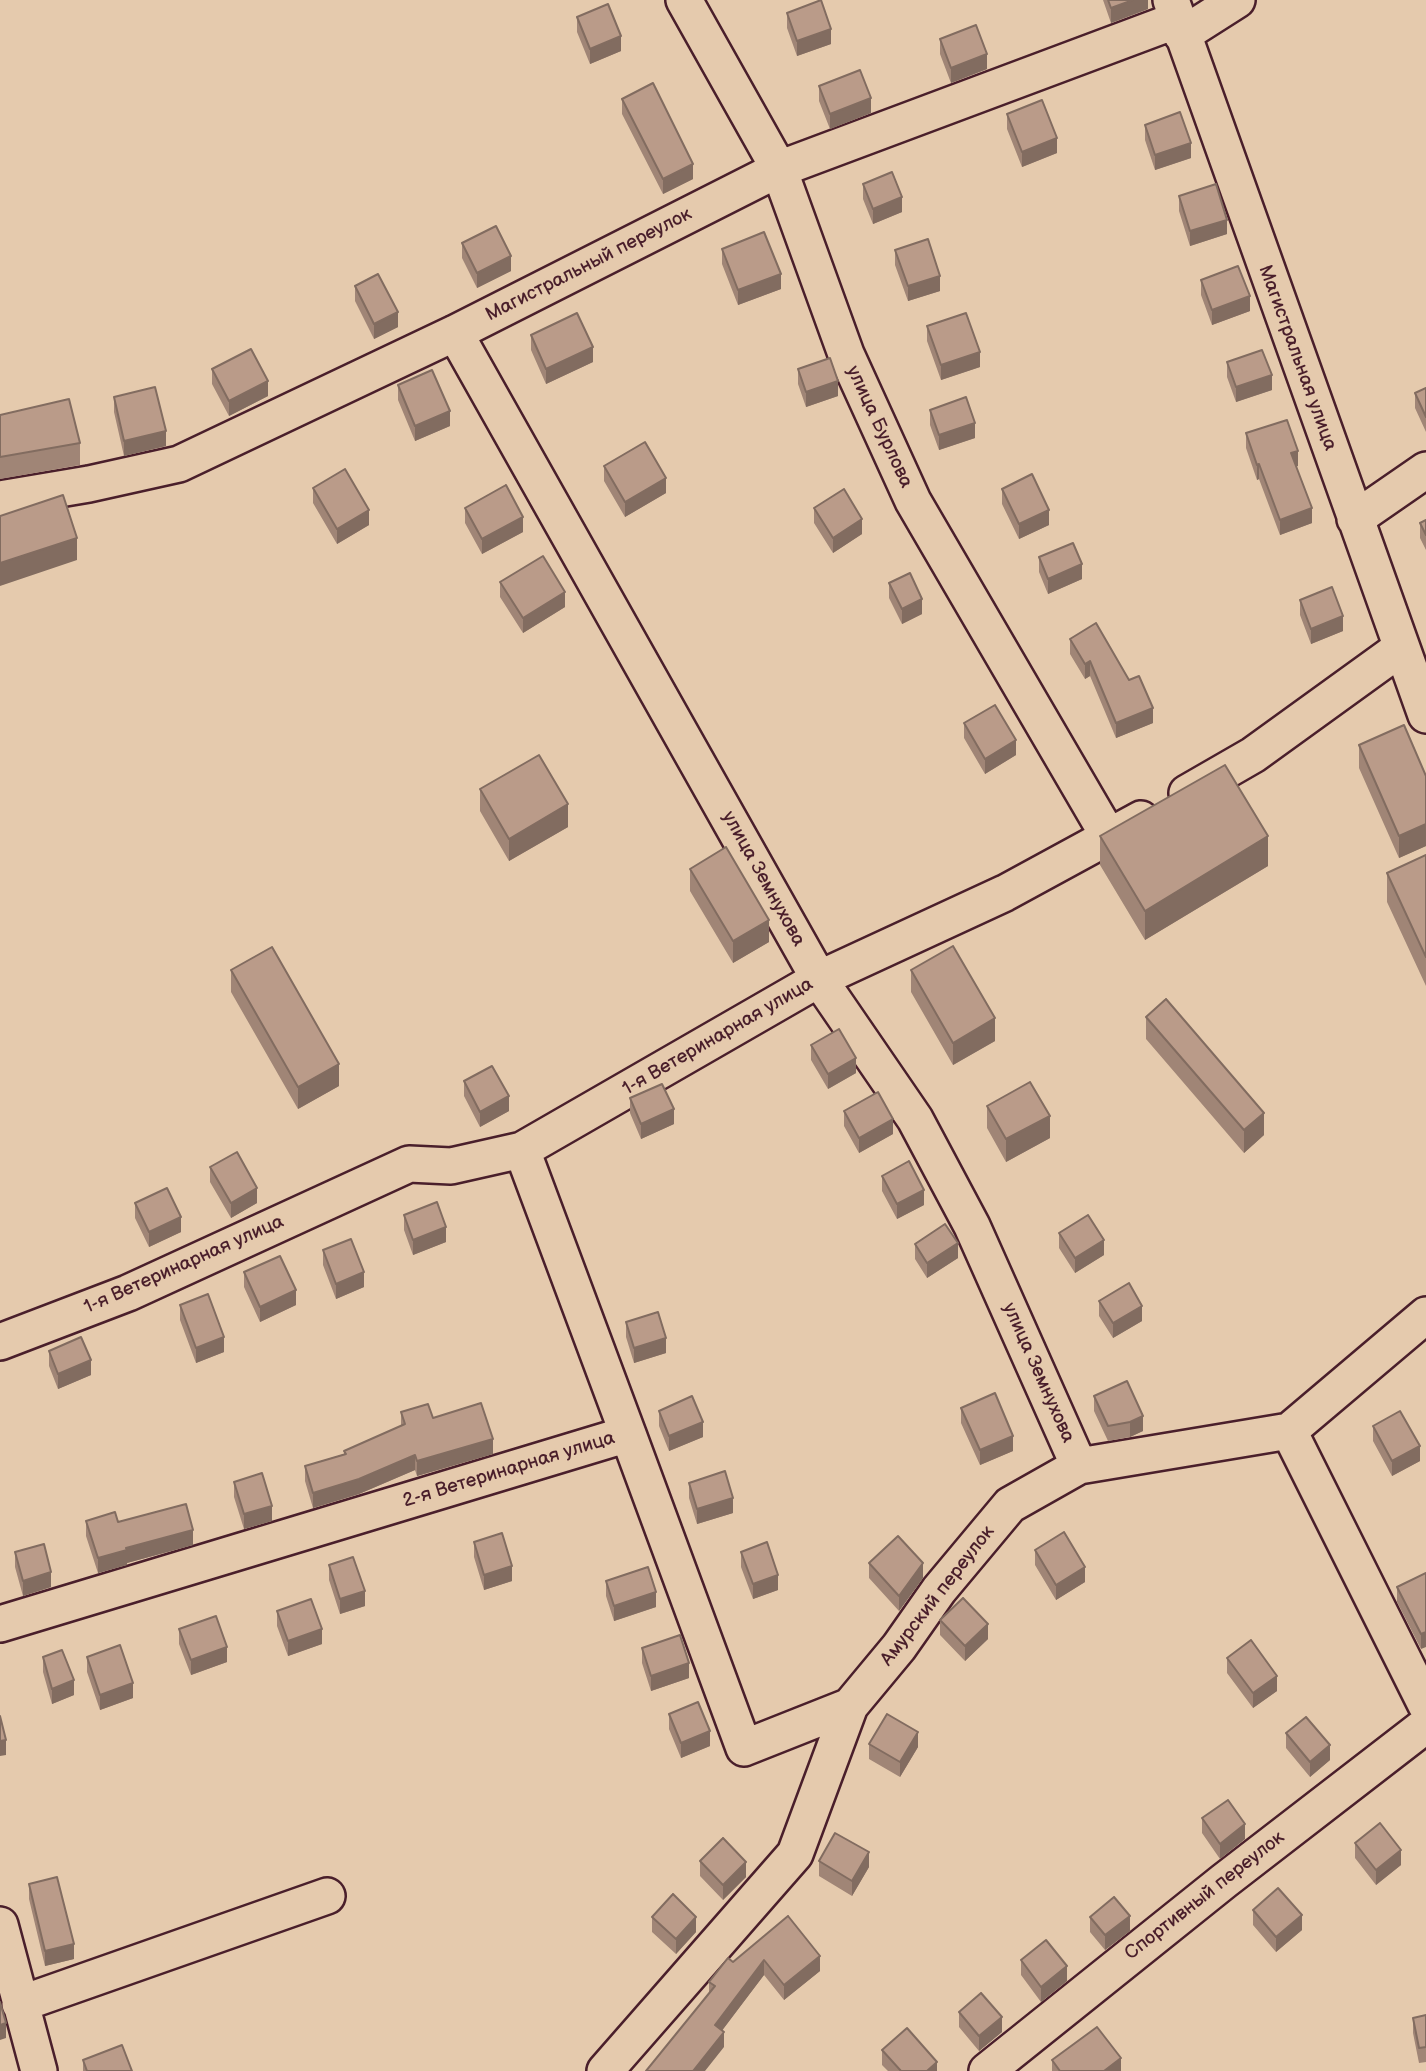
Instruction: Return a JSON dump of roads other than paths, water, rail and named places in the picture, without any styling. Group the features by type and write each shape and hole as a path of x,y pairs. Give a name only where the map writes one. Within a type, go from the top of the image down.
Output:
{"street":[{"name":"улица Бурлова","path":"684,0 779,169 846,354 913,501 1109,838"},
{"name":"Магистральный переулок","path":"0,499 89,484 179,464 455,333 779,169 1177,18 1237,0"},
{"name":"Магистральная улица","path":"1177,18 1426,715"},
{"name":"улица Земнухова","path":"455,333 819,979 915,1119 966,1214 1079,1466"},
{"path":"1354,519 1426,470"},
{"name":"1-я Ветеринарная улица","path":"0,1342 128,1293 409,1164 451,1166 522,1150 819,979 1005,893 1109,838 1253,755 1401,648"},
{"path":"522,1150 628,1434"},
{"path":"1426,1315 1289,1431 1426,1705"},
{"name":"Амурский переулок","path":"605,2071 795,1854 850,1706 899,1647 939,1590 1010,1505 1079,1466 1289,1431"},
{"name":"2-я Ветеринарная улица","path":"0,1624 628,1434 744,1748 850,1706"},
{"name":"Спортивный переулок","path":"987,2071 1223,1881 1426,1725"},
{"path":"20,2004 327,1896"},
{"path":"0,1925 39,2071"}]}
